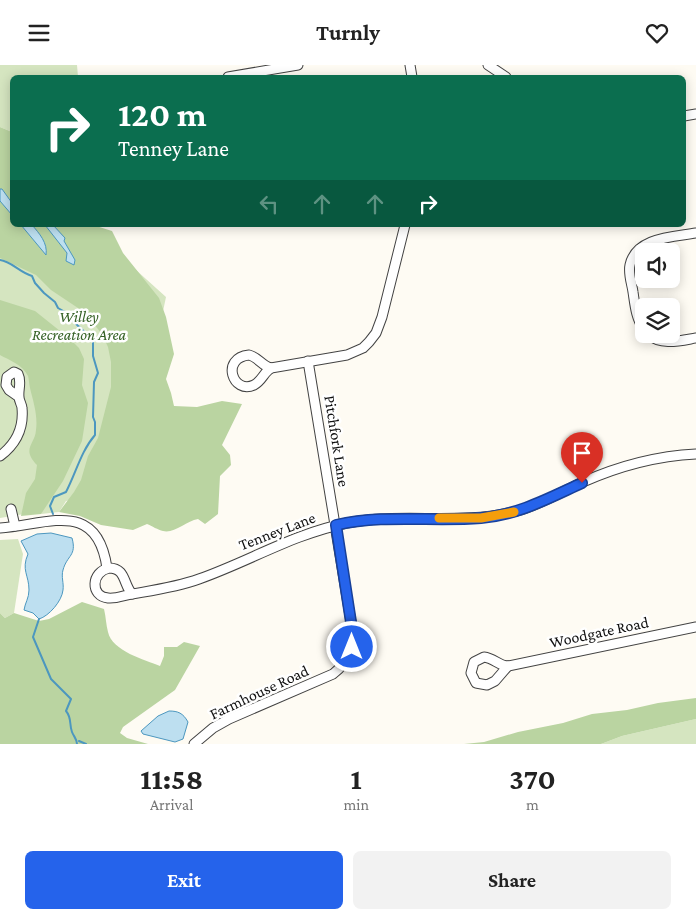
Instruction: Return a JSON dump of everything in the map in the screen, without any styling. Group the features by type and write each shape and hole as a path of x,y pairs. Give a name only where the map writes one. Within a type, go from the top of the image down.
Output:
{"street":[{"path":"240,75 298,65"},
{"path":"488,65 503,75"},
{"path":"271,368 352,353 367,345 374,336 384,310 405,227"},
{"path":"635,303 630,276 630,264 634,255 643,247 657,240 696,233"},
{"path":"680,340 696,338"},
{"name":"Pitchfork Lane","path":"308,361 336,525"},
{"path":"0,456 12,445 20,431 22,407 19,397"},
{"name":"Tenney Lane","path":"107,568 100,571 95,579 95,586 100,594 108,598 159,590 197,580 290,539 336,525 378,519 460,519 504,515 532,507 582,483 623,467 660,458 696,454"},
{"path":"11,509 15,526"},
{"path":"0,528 55,520 81,524 90,529 100,541 107,568 115,568 120,571 132,594"},
{"name":"Farmhouse Road","path":"194,744 229,719 322,679 337,671 345,662 353,639 336,525"},
{"name":"Woodgate Road","path":"508,666 696,627"}],"green space":[{"path":"0,65 77,65 78,75 10,75 10,131 0,127"},
{"path":"0,127 10,131 10,227 99,227 112,231 123,253 159,298 166,317 174,354 166,379 174,406 197,407 222,401 242,404 222,445 230,455 231,465 220,476 218,514 205,524 198,519 171,531 163,531 147,524 133,530 101,525 80,516 59,512 81,480 88,456 98,438 111,387 111,362 108,347 102,334 84,312 51,290 36,275 0,258"},
{"name":"Willey Recreation Area","path":"0,149 10,212 10,227 88,227 166,297 150,373 172,482 66,501 59,512 41,514 42,511 0,518"},
{"path":"0,300 35,311 70,339 79,348 84,359 82,385 88,403 82,441 63,481 41,514 21,516 26,493 35,479 37,465 32,459 29,450 35,435 35,408 26,372 0,355"},
{"path":"18,539 23,554 14,613 5,618 0,613 0,540"},
{"path":"82,602 104,609 107,629 111,639 122,650 146,661 160,666 164,656 164,647 177,647 184,642 200,646 175,690 123,727 120,733 127,738 148,744 0,744 0,613 5,618 14,613 39,621 49,619"},
{"path":"696,698 696,719 622,736 601,744 464,744 484,742 592,714"},
{"path":"696,719 696,744 601,744 622,736"}],"water":[{"path":"0,189 2,189 10,200 10,213 0,201"},
{"path":"23,227 35,228 46,246 46,255"},
{"path":"47,227 55,227 65,238 64,241 75,260 74,265 66,261 67,253"},
{"path":"51,533 72,538 73,548 63,570 63,590 60,599 51,611 39,619 33,613 24,610 29,593 25,568 28,554 21,541 37,534"},
{"path":"169,711 180,713 188,722 183,739 175,742 143,734 141,731 158,716"}],"waterway":[{"path":"0,260 8,262 32,276 35,283 55,302 58,308 72,316 73,321 93,340 93,356 98,373 94,382 93,417 95,435 82,455 66,492 54,497 50,506 53,514"},
{"path":"39,619 33,637 51,679 71,699 66,711 77,744"},
{"path":"79,741 86,744"}],"slow traffic":[{"path":"439,518 481,518 514,512"}],"route":[{"path":"352,647 351,622 336,525 378,519 460,519 504,515 532,507 582,483"}]}
